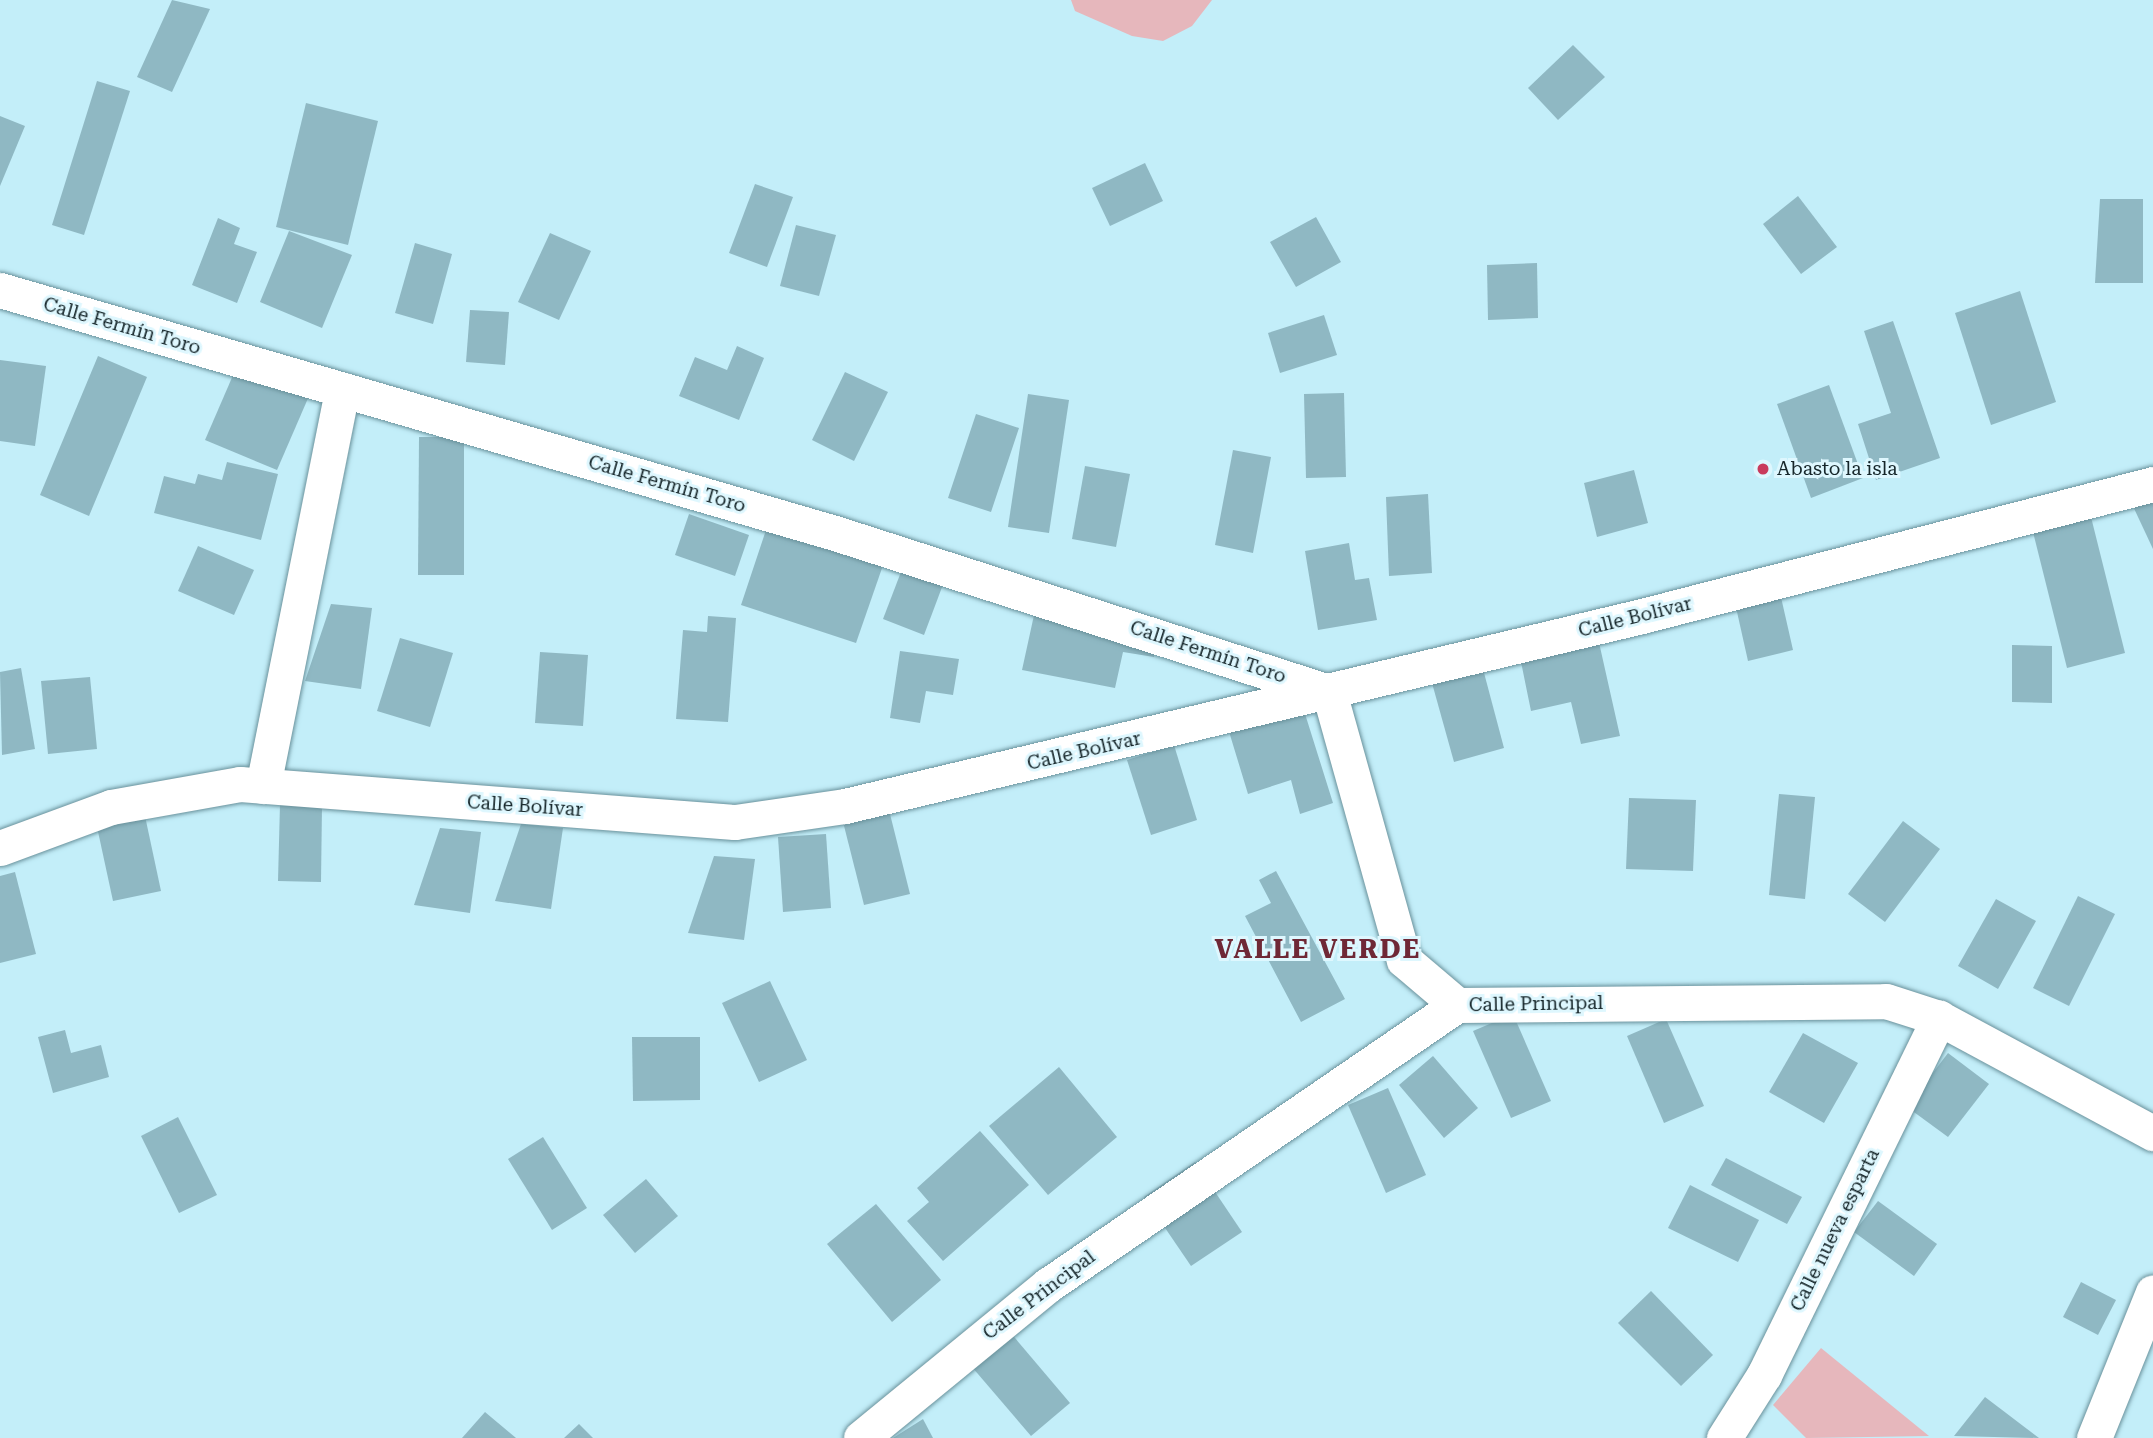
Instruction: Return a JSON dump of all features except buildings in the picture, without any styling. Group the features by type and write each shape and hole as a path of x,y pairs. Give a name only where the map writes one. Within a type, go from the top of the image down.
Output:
{"street":[{"name":"Calle Fermín Toro","path":"0,290 838,534 1329,692"},
{"path":"264,786 342,390"},
{"name":"Calle Bolívar","path":"0,848 111,807 240,784 735,822 845,806 1329,692 2153,484"},
{"path":"1329,692 1404,960 1457,1005"},
{"name":"Calle Principal","path":"861,1438 1048,1285 1457,1005 1886,1001 1939,1018 2153,1133"},
{"name":"Calle nueva esparta","path":"1724,1438 1764,1375 1939,1018"},
{"path":"2094,1438 2153,1292"}],"shaded area":[{"path":"1071,0 1212,0 1192,26 1163,41 1132,36 1075,11"},
{"path":"1821,1348 1929,1436 1806,1438 1773,1405"}],"place":[{"name":"Abasto la isla","path":"1763,469"}],"district":[{"name":"VALLE VERDE","path":"1318,950"}]}
